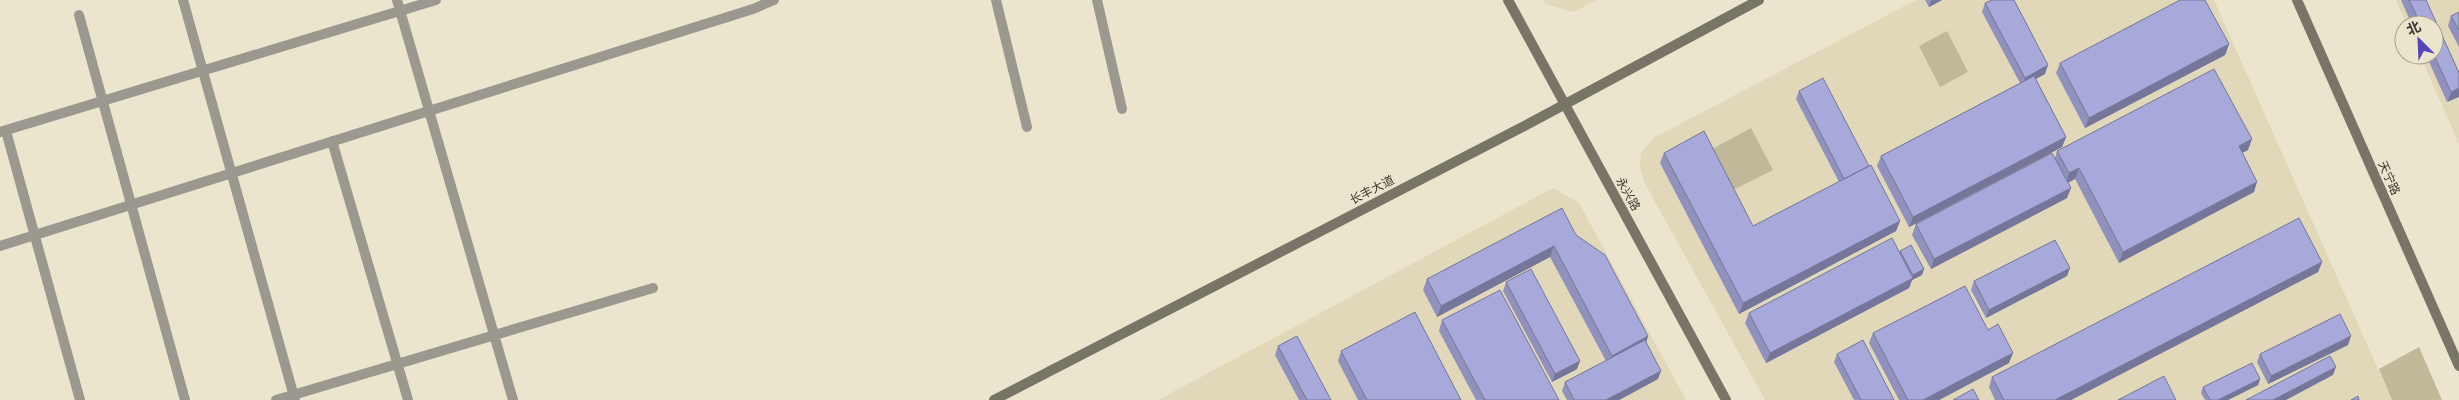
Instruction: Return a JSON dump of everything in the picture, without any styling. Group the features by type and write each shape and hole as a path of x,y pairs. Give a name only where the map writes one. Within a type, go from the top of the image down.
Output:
{"main road":[{"name":"永兴路","path":"1508,0 1726,400"},
{"name":"长丰大道","path":"994,400 1565,104 1759,0"},
{"name":"天宁路","path":"2297,0 2459,366"}],"street":[{"path":"183,0 294,397"},
{"path":"397,0 513,400"},
{"path":"80,400 35,235 3,132 436,0"},
{"path":"0,246 753,9 774,0"},
{"path":"996,0 1028,127"},
{"path":"1097,0 1122,109"},
{"path":"79,14 185,400"},
{"path":"332,141 408,400"},
{"path":"276,400 294,397 397,364 653,288"}],"shaded area":[{"path":"1544,0 1597,0 1574,12 1545,4"},
{"path":"1916,0 2214,0 2392,400 1765,400 1644,182 1640,166 1641,153 1655,137"},
{"path":"2396,0 2459,0 2459,144 2424,65 2444,65 2444,15 2403,15"},
{"path":"1947,31 1968,72 1940,87 1919,46"},
{"path":"1751,128 1773,170 1733,190 1712,149"},
{"path":"1553,188 1579,203 1686,400 1158,400"},
{"path":"2419,347 2442,400 2392,400 2379,369"}],"building":[{"path":"1992,0 2014,0 2048,65 2025,78 1985,3"},
{"path":"2180,0 2205,0 2229,44 2089,118 2060,63"},
{"path":"2409,0 2426,0 2433,15 2416,15"},
{"path":"2459,12 2459,30 2451,16"},
{"path":"2444,40 2459,73 2459,88 2451,92 2439,65 2444,65"},
{"path":"2214,69 2252,139 2239,146 2257,182 2123,252 2079,168 2069,173 2057,151"},
{"path":"2034,76 2066,137 1913,217 1881,156"},
{"path":"1823,78 1869,166 1844,179 1799,91"},
{"path":"1704,131 1753,226 1871,165 1900,221 1743,303 1664,153"},
{"path":"2052,153 2071,188 1934,259 1916,224"},
{"path":"1562,208 1576,235 1605,255 1648,336 1612,356 1554,246 1441,306 1427,279"},
{"path":"2299,218 2322,262 2055,400 2004,400 1992,377"},
{"path":"1892,238 1913,278 1770,353 1749,313"},
{"path":"2055,240 2070,268 1989,310 1974,281"},
{"path":"1911,245 1924,269 1913,275 1900,251"},
{"path":"1531,269 1580,361 1555,374 1506,282"},
{"path":"1965,286 1988,330 1998,324 2013,353 1923,400 1908,400 1873,333"},
{"path":"1500,290 1559,400 1485,400 1442,320"},
{"path":"1415,312 1461,400 1367,400 1341,351"},
{"path":"2340,314 2351,336 2271,376 2260,354"},
{"path":"1297,336 1331,400 1307,400 1278,346"},
{"path":"1645,340 1661,371 1606,400 1574,400 1565,382"},
{"path":"1863,340 1894,400 1861,400 1837,354"},
{"path":"2330,356 2336,367 2273,400 2246,400"},
{"path":"2252,363 2260,379 2218,400 2210,400 2203,387"},
{"path":"2164,376 2176,400 2118,400"},
{"path":"1973,389 1979,400 1953,400"},
{"path":"2358,396 2359,400 2351,400"}]}
